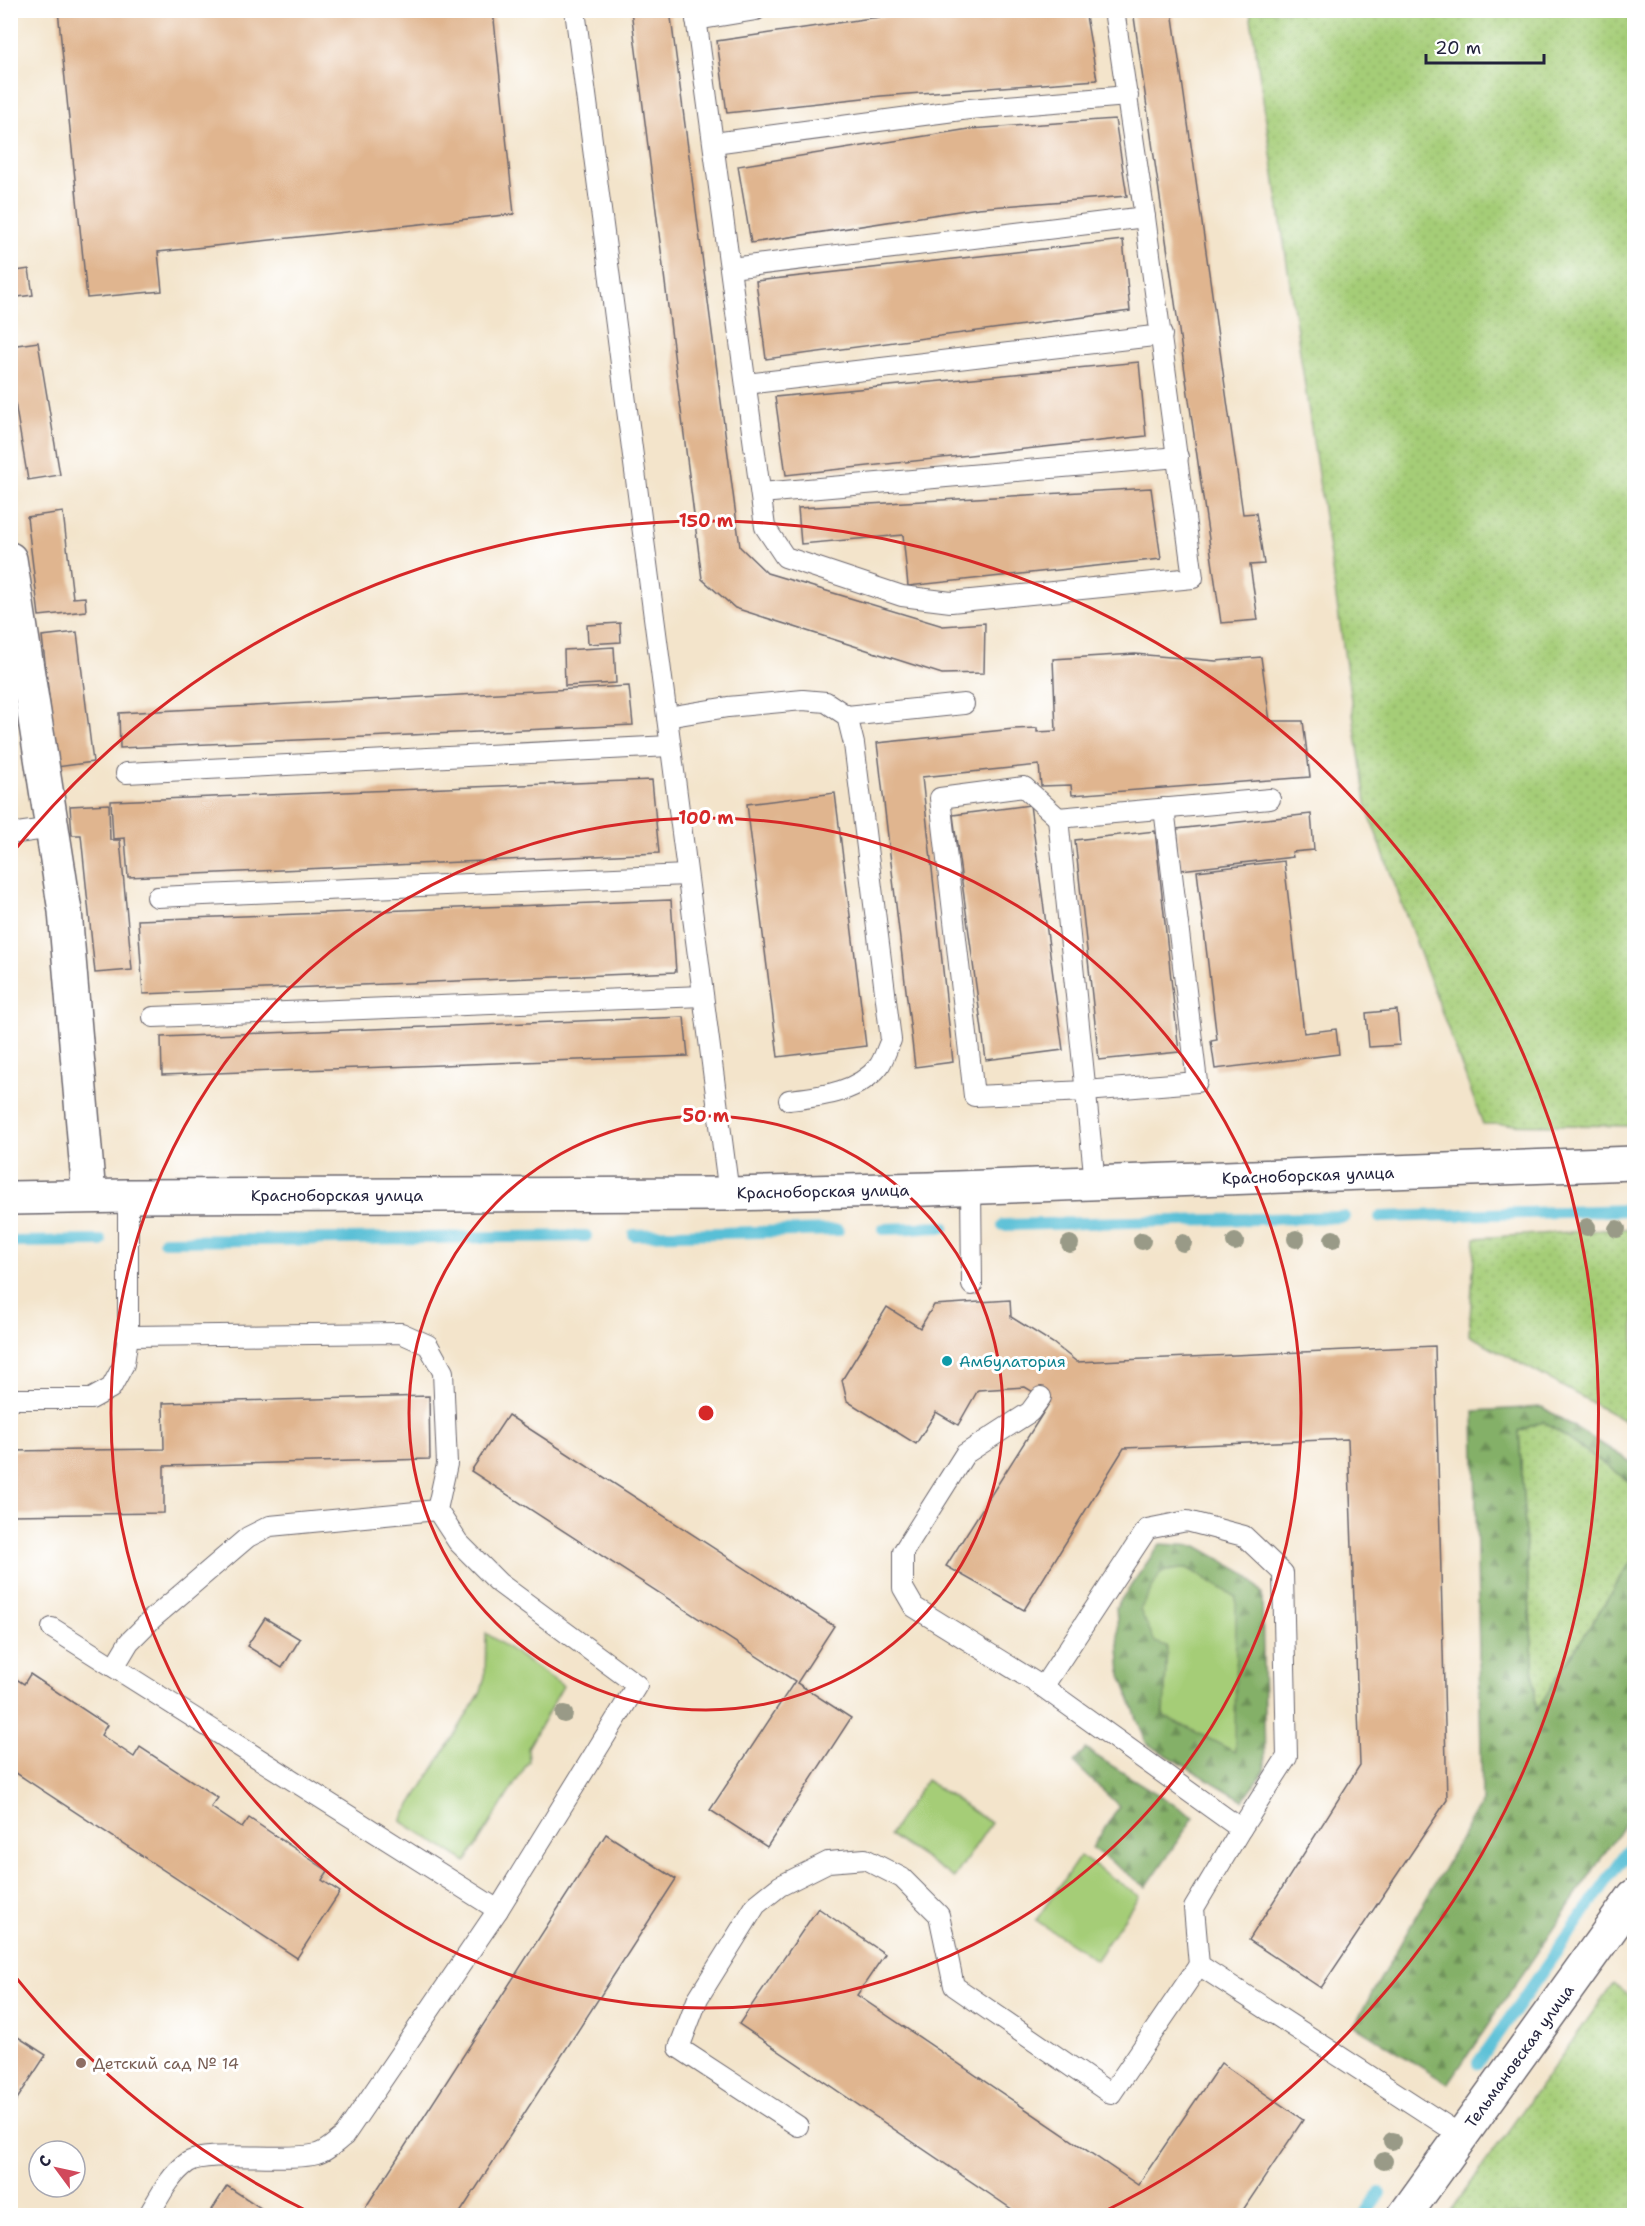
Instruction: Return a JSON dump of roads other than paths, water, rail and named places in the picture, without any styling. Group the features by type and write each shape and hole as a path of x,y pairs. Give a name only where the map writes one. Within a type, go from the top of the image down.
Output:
{"street":[{"path":"10,559 65,911 89,1196"},
{"name":"Красноборская улица","path":"10,1198 729,1194 1635,1163"},
{"name":"Тельмановская улица","path":"1404,2216 1635,1896"}],"lane":[{"path":"575,10 729,1194"},
{"path":"756,10 696,15 765,527 785,557 902,596 951,602 1193,578 1162,334 1114,10"},
{"path":"714,143 969,109 1128,96"},
{"path":"730,268 1145,217"},
{"path":"746,384 1162,334"},
{"path":"761,493 1178,457"},
{"path":"667,717 728,707 803,700 826,702 847,716 964,704"},
{"path":"789,1100 831,1095 860,1083 880,1065 891,1040 854,744 847,716"},
{"path":"126,773 670,746"},
{"path":"1095,1183 1086,1091 1058,818 1024,787 940,798 974,1096 1086,1091 1197,1082 1164,808"},
{"path":"1058,818 1270,799"},
{"path":"10,834 52,828"},
{"path":"157,897 687,875"},
{"path":"153,1017 703,996"},
{"path":"971,1187 972,1285"},
{"path":"10,1399 91,1399 111,1388 124,1364 128,1336 128,1196"},
{"path":"128,1336 401,1333 428,1345 443,1372 447,1464 437,1510 458,1542 499,1583 638,1685 498,1910 344,2136 318,2154 291,2157 212,2157 188,2162 169,2182 148,2216"},
{"path":"1041,1397 1030,1412 965,1454 903,1552 903,1588 914,1607 1043,1687 1241,1828"},
{"path":"114,1667 129,1642 152,1618 248,1537 270,1526 437,1510"},
{"path":"798,2126 679,2048 698,1998 756,1905 780,1886 828,1862 866,1859 902,1878 939,1915 954,1986 1111,2094 1200,1965 1194,1908 1241,1828 1287,1757 1283,1573 1244,1536 1187,1521 1147,1529 1043,1687"},
{"path":"52,1628 498,1910"},
{"path":"1200,1965 1462,2136"}],"waterway":[{"path":"1380,1217 1634,1210"},
{"path":"1003,1225 1344,1217"},
{"path":"883,1229 944,1227"},
{"path":"634,1235 838,1230"},
{"path":"164,1241 586,1236"},
{"path":"10,1242 101,1241"},
{"path":"1478,2063 1634,1842"},
{"path":"1364,2216 1380,2193"}],"place":[{"name":"Амбулатория","path":"947,1361"},
{"name":"Детский сад № 14","path":"81,2063"}]}
